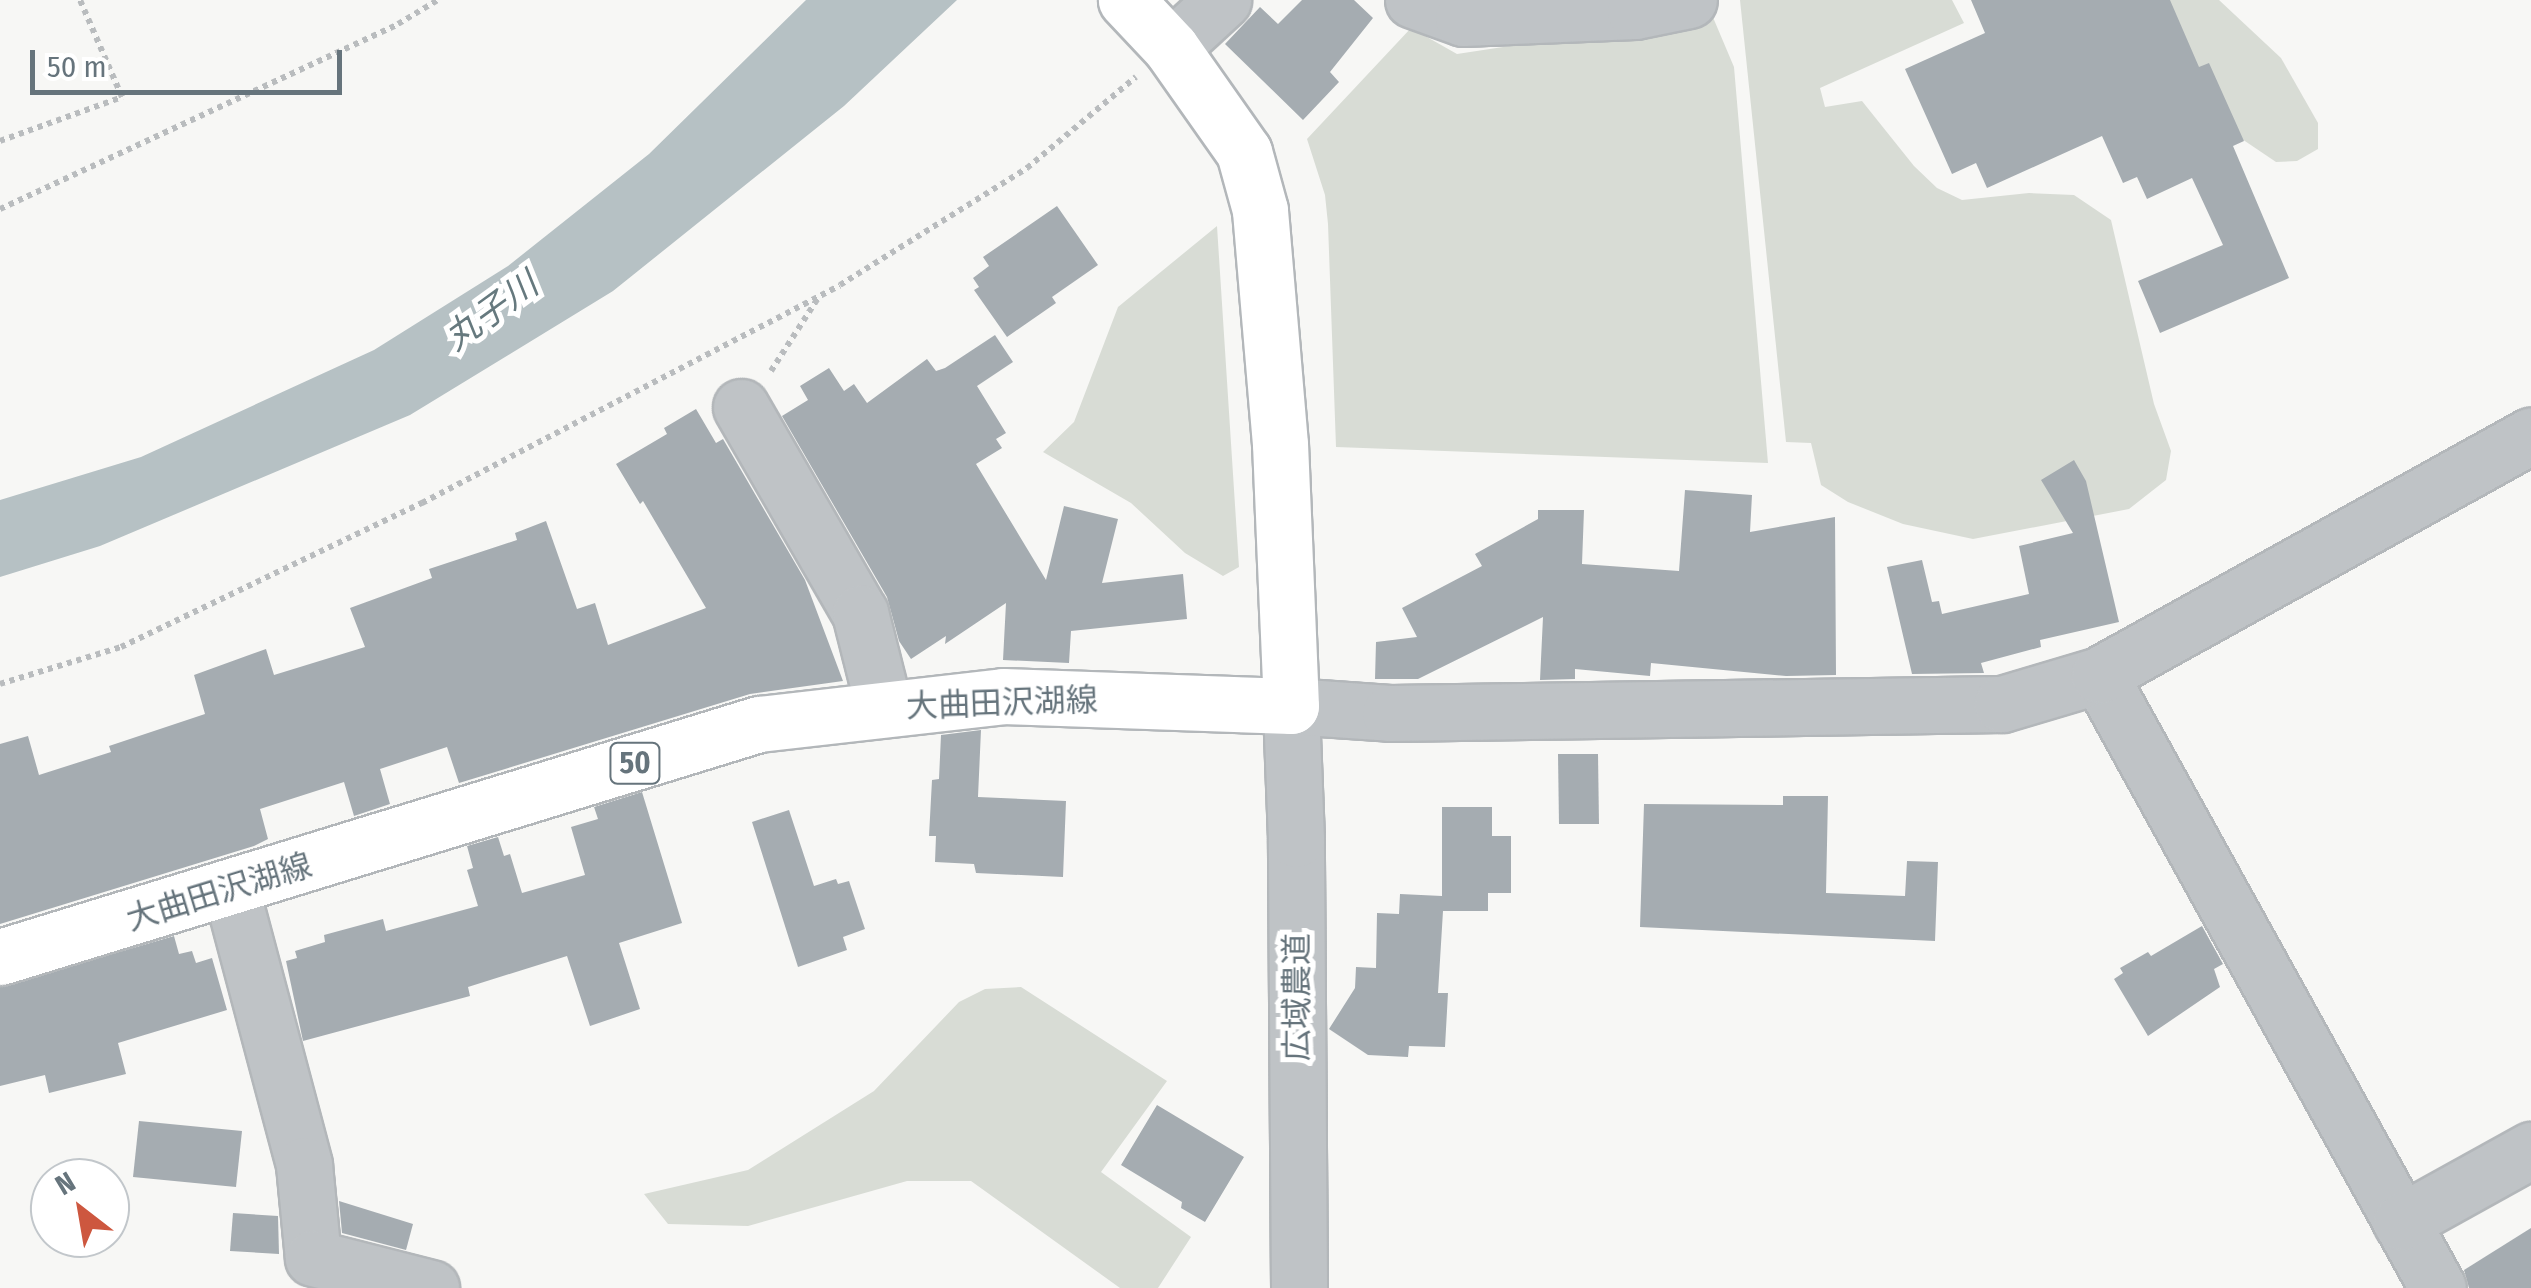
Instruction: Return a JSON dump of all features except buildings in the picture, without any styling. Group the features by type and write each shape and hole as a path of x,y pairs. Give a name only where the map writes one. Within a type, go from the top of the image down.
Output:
{"main road":[{"path":"1126,0 1171,48 1244,152 1260,210 1280,444 1290,706"},
{"name":"大曲田沢湖線","path":"0,957 231,890 759,724 1003,696 1290,706"}],"street":[{"path":"1171,48 1224,0"},
{"path":"1413,0 1463,18 1635,11 1689,0"},
{"path":"741,407 860,613 884,708"},
{"path":"1290,706 1390,713 2002,704 2099,675 2531,436"},
{"path":"2099,675 2438,1288"},
{"name":"広域農道","path":"1290,706 1296,839 1299,1288"},
{"path":"231,890 304,1165 313,1258 431,1288"},
{"path":"2401,1222 2531,1150"}],"path":[{"path":"0,140 122,97 80,0"},
{"path":"0,209 398,24 438,0"},
{"path":"0,684 138,638 422,503 818,296 1027,168 1171,48"},
{"path":"741,407 786,353 818,296"}],"shaded area":[{"path":"1740,0 1952,0 1964,23 1820,88 1825,107 1862,101 1914,166 1937,188 1962,200 2029,193 2074,195 2111,220 2154,404 2171,451 2166,480 2129,509 1973,539 1903,524 1848,502 1821,485 1811,443 1786,442"},
{"path":"2090,0 2219,0 2281,58 2318,123 2318,149 2297,161 2276,162 2196,108"},
{"path":"1712,15 1734,67 1768,463 1336,447 1328,224 1325,195 1307,139 1411,28 1457,54"},
{"path":"1217,226 1239,567 1223,576 1185,553 1131,503 1043,452 1074,422 1118,307"},
{"path":"1021,987 1167,1081 1101,1172 1191,1237 1158,1288 1120,1288 971,1181 907,1181 748,1226 668,1224 644,1194 748,1170 874,1091 959,1002 985,989"}],"water":[{"name":"丸子川","path":"806,0 957,0 844,106 613,291 410,415 100,546 0,577 0,500 141,457 374,350 508,266 649,154"}]}
